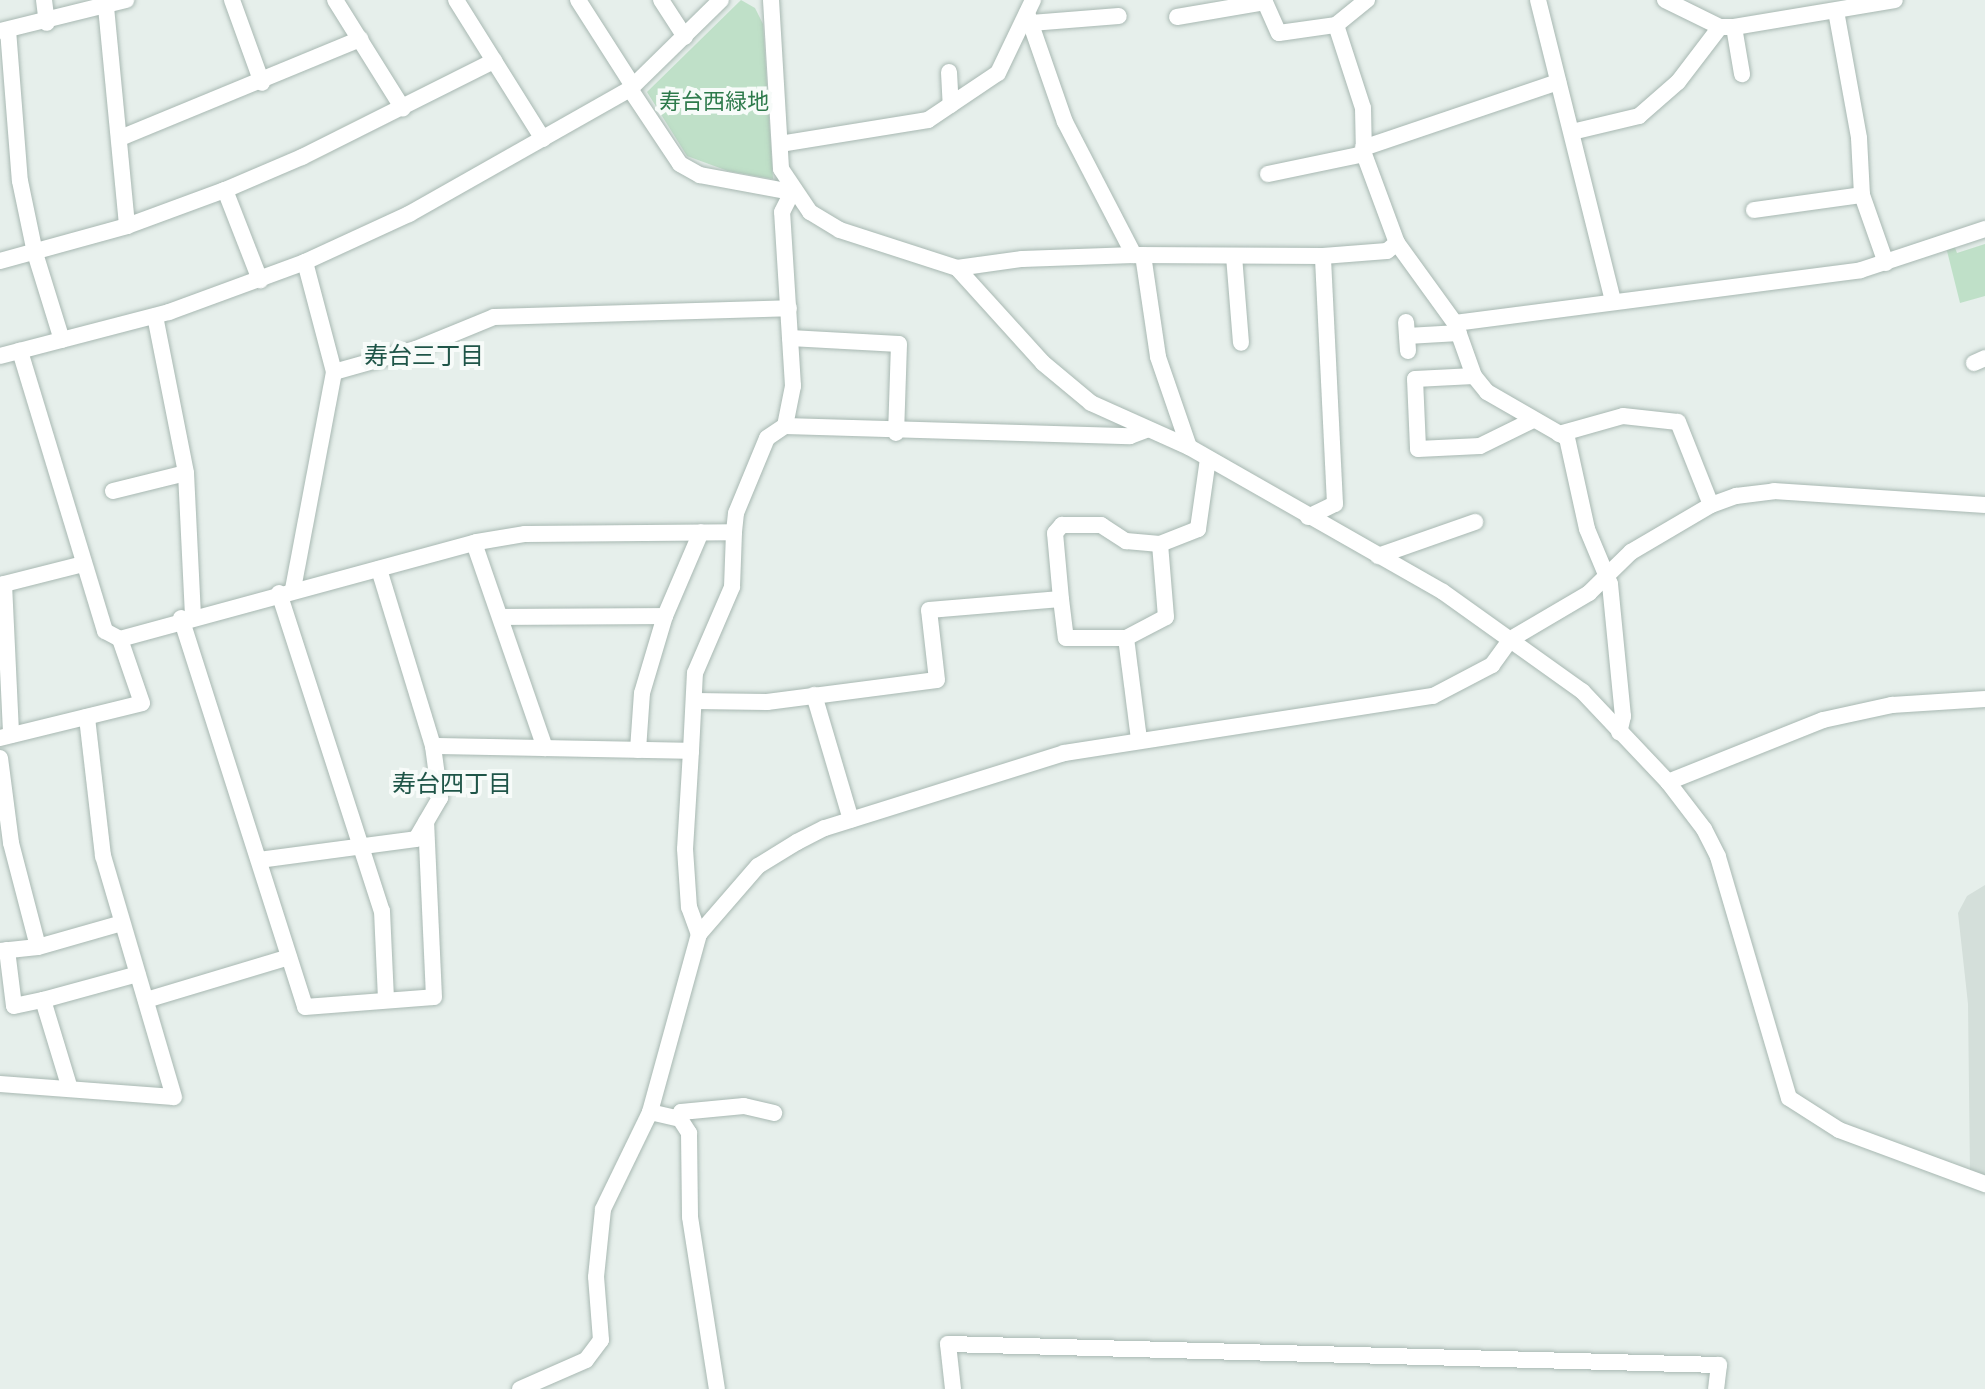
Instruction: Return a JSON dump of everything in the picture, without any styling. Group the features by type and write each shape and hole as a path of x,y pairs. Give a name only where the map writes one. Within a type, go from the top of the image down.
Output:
{"street":[{"path":"44,0 47,23"},
{"path":"62,340 35,253 20,181 4,31 47,23 126,0"},
{"path":"232,0 262,83"},
{"path":"335,0 403,109"},
{"path":"456,0 543,139"},
{"path":"578,0 680,164 700,175 792,192"},
{"path":"661,0 685,37"},
{"path":"0,356 155,316 260,280 409,214 632,87 721,0"},
{"path":"1177,17 1265,1 1279,33 1336,25 1367,0"},
{"path":"1538,0 1613,301"},
{"path":"1665,0 1727,27 1895,0"},
{"path":"768,3 781,169 792,192 810,212 840,230 957,268 1022,259 1139,255 1323,256 1387,251 1397,243"},
{"path":"106,7 127,226"},
{"path":"1836,11 1859,138 1862,195 1886,263"},
{"path":"780,144 928,120 998,73 1030,12"},
{"path":"1030,12 1119,16"},
{"path":"1030,12 1065,122 1139,255 1158,357 1189,447"},
{"path":"1336,25 1363,108 1363,151 1397,243 1457,328 1474,376 1487,392 1567,438 1587,529 1607,572 1623,716 1619,733"},
{"path":"1572,132 1639,116 1678,82 1727,27"},
{"path":"1727,27 1742,74"},
{"path":"120,138 262,83 360,39"},
{"path":"0,261 127,226 225,190 403,109 494,61"},
{"path":"949,72 951,105"},
{"path":"1279,177 1363,151 1558,82"},
{"path":"225,190 260,280"},
{"path":"785,426 793,386 782,212 792,192"},
{"path":"1754,210 1862,195"},
{"path":"1407,336 1613,301 1886,263 1985,229"},
{"path":"1234,256 1241,343"},
{"path":"1308,517 1335,504 1323,256"},
{"path":"305,262 334,372 286,591 382,911 386,1000"},
{"path":"957,268 1067,386 1146,430 1189,447 1443,592 1582,691 1668,782 1704,829 1718,857 1789,1098 1839,1130 1985,1184"},
{"path":"334,372 416,349 494,317 789,308"},
{"path":"155,316 186,473 187,617 305,1007 434,997 426,822"},
{"path":"790,338 899,344 896,433"},
{"path":"20,351 105,631 120,639 142,703 6,737 2,584 83,564"},
{"path":"1474,376 1415,379 1418,449 1480,446 1533,420"},
{"path":"1559,434 1623,416 1678,422 1711,505"},
{"path":"699,934 689,907 686,860 695,673 732,587 736,513 767,438 785,426 896,433 1130,436 1146,430"},
{"path":"1160,544 1166,617 1126,638 1066,638 1055,533 1062,525 1101,525 1126,541 1160,544 1198,529 1208,459"},
{"path":"113,491 186,473"},
{"path":"520,1389 586,1360 601,1340 596,1277 603,1209 650,1112 699,934 758,866 797,842 851,820 1064,753 1433,696 1492,665 1511,639 1589,593 1607,572 1711,505 1774,491 1985,505"},
{"path":"1378,556 1468,530"},
{"path":"638,750 642,693 665,616 701,532"},
{"path":"120,639 187,617 286,591 474,543 525,534 734,532"},
{"path":"474,543 545,748"},
{"path":"259,860 361,843 416,839 440,798 433,746 379,569"},
{"path":"695,701 767,702 937,680 929,610 1061,599"},
{"path":"501,617 665,616"},
{"path":"1126,638 1139,740"},
{"path":"814,695 851,820"},
{"path":"1668,782 1823,720 1892,705 1985,699"},
{"path":"0,1084 174,1097 122,923 97,825 87,717"},
{"path":"433,746 691,751"},
{"path":"0,758 11,843 38,947"},
{"path":"122,923 38,947 4,951 14,1006 138,974"},
{"path":"146,1000 289,957"},
{"path":"43,1000 70,1089"},
{"path":"717,1389 690,1217 689,1133 680,1119 681,1112 744,1106 774,1113"},
{"path":"650,1112 680,1119"},
{"path":"953,1389 948,1344 1719,1365 1716,1389"}],"shaded area":[{"path":"1985,885 1985,1178 1970,1175 1968,1004 1958,913 1967,896"}],"green space":[{"name":"寿台西緑地","path":"741,0 755,8 763,24 773,179 728,171 687,156 647,92"},
{"path":"1985,244 1985,296 1960,303 1946,247 1954,245 1957,253"}],"district":[{"name":"寿台三丁目","path":"424,357"},
{"name":"寿台四丁目","path":"452,785"}]}
